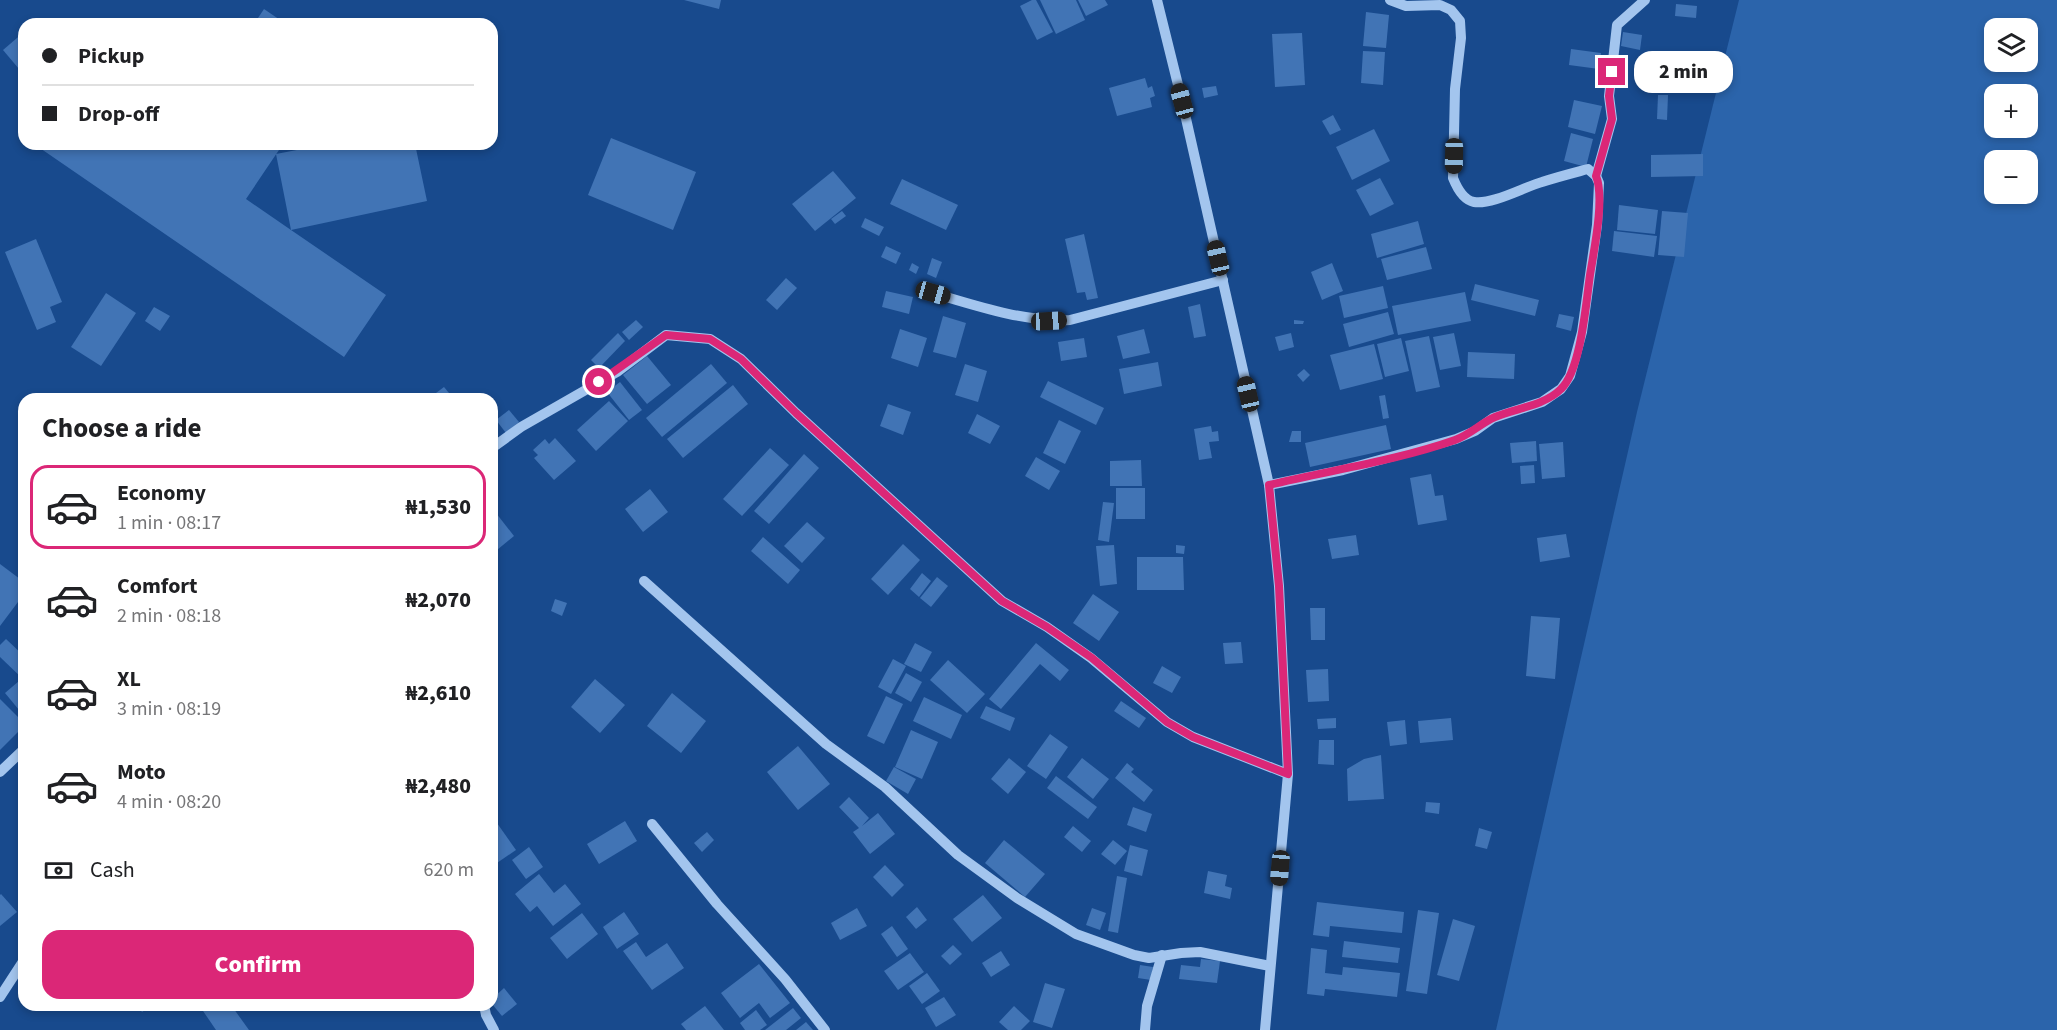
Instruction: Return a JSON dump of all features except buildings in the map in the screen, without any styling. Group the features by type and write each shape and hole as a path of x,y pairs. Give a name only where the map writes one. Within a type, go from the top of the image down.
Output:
{"street":[{"path":"1157,0 1269,485 1279,586 1288,774 1265,1030"},
{"path":"1269,485 1343,470 1456,440 1475,431 1492,418 1542,402 1561,389 1570,376 1582,332 1597,225 1599,183 1596,176 1588,169 1485,202 1472,202 1464,196 1457,189 1453,178 1455,89 1461,21 1451,10 1440,5 1406,6 1390,0"},
{"path":"1596,176 1612,119 1609,96 1617,25 1645,0"},
{"path":"933,293 993,310 1049,321 1070,320 1222,280"},
{"path":"498,444 521,427 617,372 666,335 710,339 741,359 796,413 1002,601 1047,627 1092,658 1167,722 1193,737 1288,774"},
{"path":"644,581 826,744 885,787 969,864 1017,898 1076,934 1134,955 1149,958 1200,952 1270,966"},
{"path":"0,772 18,755"},
{"path":"652,824 717,904 785,979 825,1030"},
{"path":"1145,1030 1147,1006 1161,956"},
{"path":"0,997 18,969"},
{"path":"485,1011 494,1030"}],"shaded area":[{"path":"1739,0 2057,0 2057,1030 1496,1030 1637,412"}],"route":[{"path":"599,382 617,372 666,335 710,339 741,359 796,413 1002,601 1047,627 1092,658 1167,722 1193,737 1288,774 1279,586 1269,485 1343,470 1456,440 1475,431 1492,418 1542,402 1561,389 1570,376 1582,332 1597,225 1599,183 1596,176 1612,119 1609,96 1612,72"}]}
